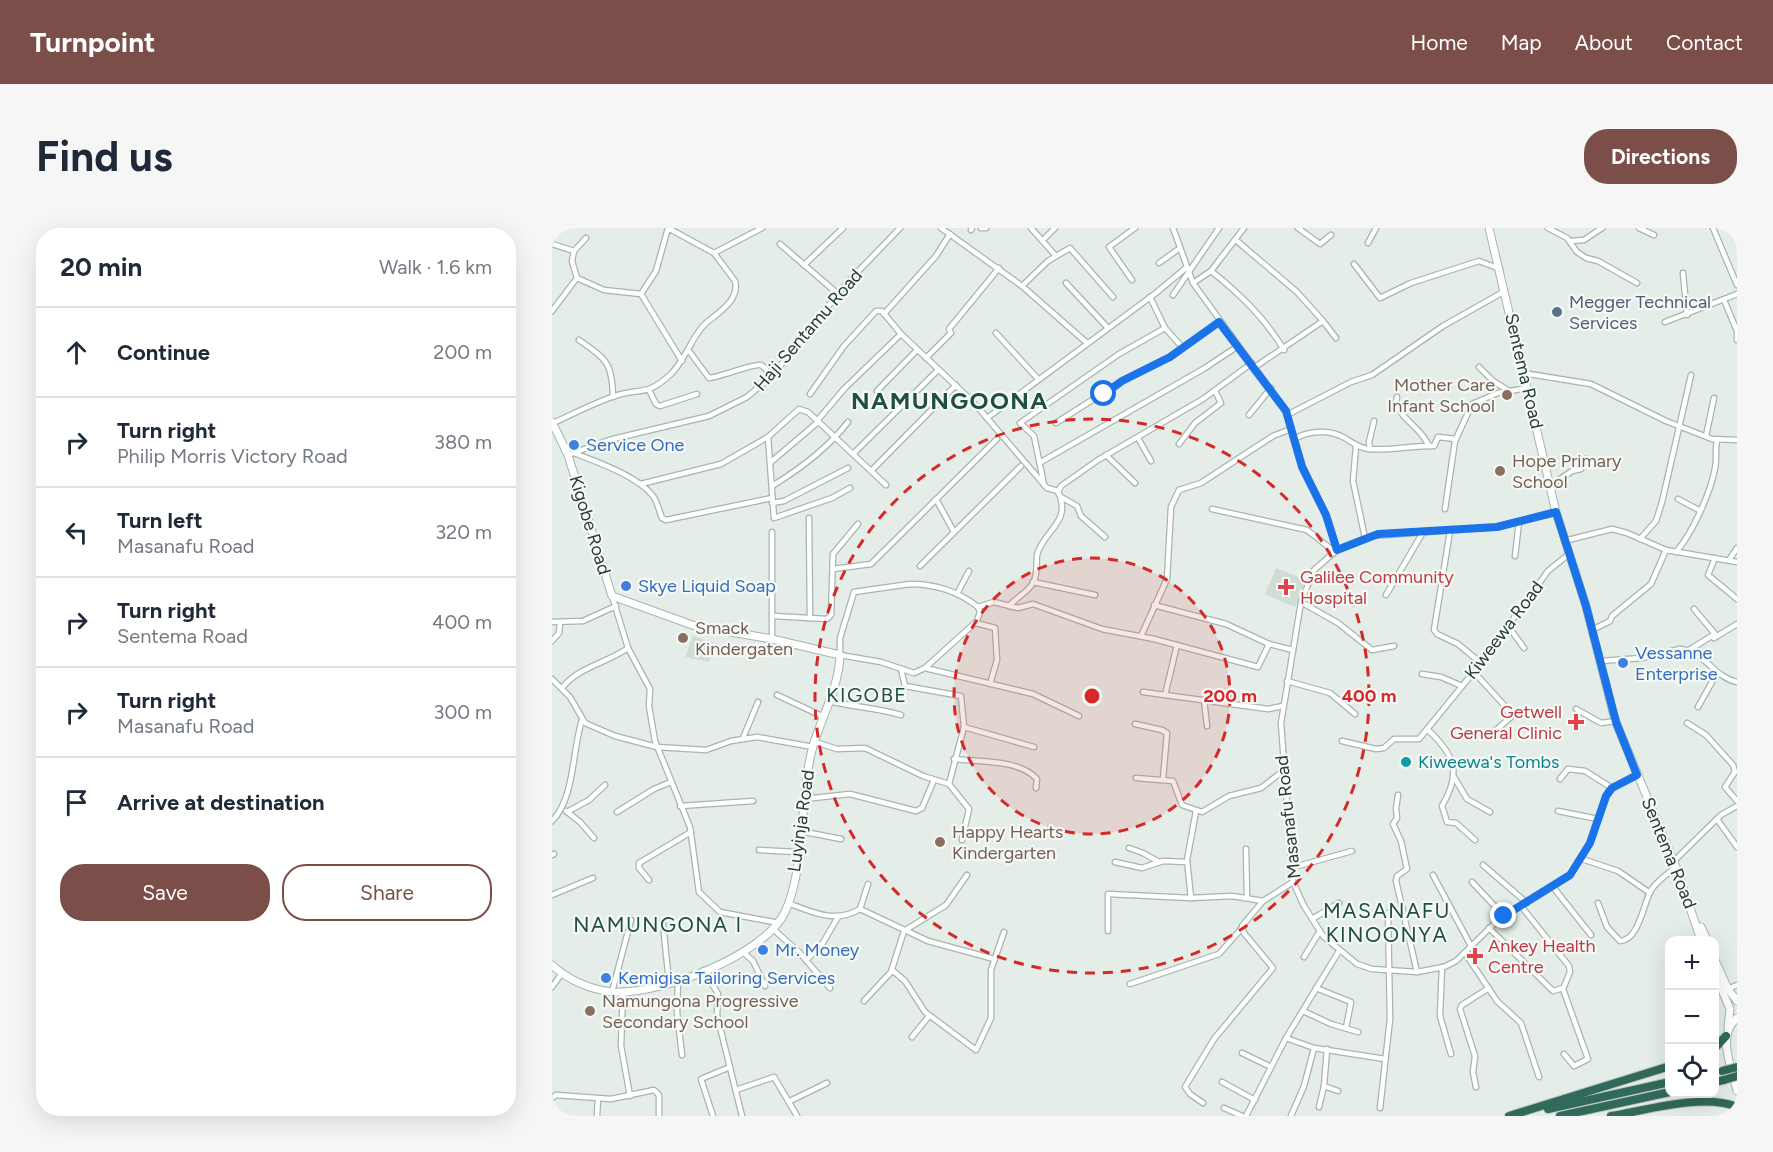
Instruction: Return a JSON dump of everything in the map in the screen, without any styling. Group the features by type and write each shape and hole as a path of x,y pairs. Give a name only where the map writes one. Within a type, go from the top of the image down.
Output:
{"highway":[{"path":"1718,1044 1727,1033"},
{"path":"1720,1074 1737,1067"},
{"path":"1509,1116 1665,1068"},
{"path":"1720,1074 1737,1076"},
{"path":"1515,1116 1665,1083"},
{"path":"1560,1116 1665,1093"},
{"path":"1611,1116 1704,1102 1720,1102 1737,1107"}],"main road":[{"name":"Sentema Road","path":"1490,228 1556,512 1592,630 1616,722 1675,864 1700,936"},
{"name":"Kigobe Road","path":"553,425 571,454 612,596"},
{"path":"612,596 694,626 772,639 840,655"},
{"name":"Luyinja Road","path":"552,965 562,973 596,989 623,992 669,982 704,969 743,952 773,929 788,903 814,744 830,701 840,655"},
{"name":"Sentema Road","path":"1697,923 1705,936"},
{"path":"1719,969 1728,989 1737,1001"},
{"path":"1719,982 1730,1009 1727,1033 1737,1091"},
{"path":"1727,1033 1737,1018"}],"street":[{"path":"553,425 613,397 649,390 669,375 689,351 701,328 728,305 735,291 735,281 714,253 668,228 656,272 641,294"},
{"path":"714,253 762,228"},
{"path":"804,265 843,228"},
{"name":"Haji Sentamu Road","path":"571,454 609,440 719,413 747,397 772,376 838,294 900,228"},
{"path":"941,228 999,268 1088,343"},
{"path":"981,228 986,228"},
{"path":"1031,228 1055,255"},
{"path":"1042,240 1055,228"},
{"path":"1132,280 1109,247 1135,228"},
{"path":"1173,228 1193,283 1219,322 1271,388 1287,415 1302,467 1326,515 1336,551"},
{"path":"1173,295 1219,228"},
{"path":"1193,283 1211,271 1244,228"},
{"path":"1298,228 1320,244 1331,235"},
{"path":"1368,243 1376,228"},
{"path":"1548,228 1570,241 1577,252 1586,258 1598,261 1637,283"},
{"path":"1570,241 1584,240 1602,228"},
{"path":"1639,228 1654,234"},
{"path":"1713,228 1737,285"},
{"path":"884,314 936,256 950,234"},
{"path":"586,238 574,252 572,261 577,278 604,290 641,294"},
{"path":"1237,240 1297,292 1336,338"},
{"path":"552,244 574,252"},
{"path":"780,244 838,294"},
{"path":"1159,262 1180,248"},
{"path":"1022,286 1055,255 1071,249 1113,297"},
{"path":"1354,264 1380,298 1411,284 1479,261 1500,269"},
{"path":"987,418 1187,267"},
{"path":"926,358 944,342 951,333 949,329 999,268"},
{"path":"1211,271 1247,302 1284,350"},
{"path":"1683,273 1687,315"},
{"path":"552,311 577,278"},
{"path":"1066,283 1107,327"},
{"path":"1287,415 1351,382 1372,375 1443,326 1505,291"},
{"path":"641,294 682,361"},
{"path":"1665,322 1737,294"},
{"path":"1150,297 1166,328 1182,347"},
{"path":"1724,300 1737,331 1737,340"},
{"path":"810,394 856,331 876,311 880,310 917,350 956,385 1044,484 1058,491 1061,497 1061,513 1055,529 1044,540 1038,552 1033,582 1009,606"},
{"path":"1058,491 1066,481 1106,455 1138,438 1254,365 1284,350 1323,321"},
{"path":"1056,423 1122,381 1160,363 1219,322"},
{"path":"1044,484 1034,436 1020,423 1119,354 1166,328"},
{"path":"996,333 1038,379"},
{"path":"771,462 817,421 848,384 901,334"},
{"path":"579,340 601,356 612,372 613,397"},
{"path":"1041,462 1205,368 1238,346"},
{"path":"877,391 917,350"},
{"path":"689,351 709,378 732,374 754,365 763,366 772,376"},
{"path":"1479,367 1493,381 1509,391"},
{"path":"853,454 938,370"},
{"path":"1523,373 1595,385 1649,414 1679,426 1717,440 1737,440"},
{"path":"1640,539 1656,521 1691,375"},
{"path":"872,470 956,385"},
{"path":"1249,415 1271,388"},
{"path":"1445,509 1456,439 1474,402 1527,388"},
{"path":"649,390 660,406 697,394"},
{"path":"1179,444 1195,423 1221,403 1215,391"},
{"path":"1397,398 1396,404 1402,416 1422,431 1429,446"},
{"path":"1706,436 1714,398"},
{"path":"641,484 721,464 768,437 799,409 805,410 886,485"},
{"path":"1371,449 1369,442 1374,421"},
{"path":"772,486 793,474 835,440 848,422"},
{"path":"1141,636 1167,579 1171,507 1176,493 1201,483 1273,436 1291,429"},
{"path":"1294,439 1310,432 1319,432 1342,437 1356,446 1395,450 1435,445 1438,437 1442,435 1456,439"},
{"path":"768,437 774,518 832,498 850,488"},
{"path":"1138,438 1151,461"},
{"path":"833,569 871,564 997,439"},
{"path":"1676,552 1694,528 1712,481 1717,440"},
{"path":"1356,446 1353,481 1365,538"},
{"path":"571,454 602,464 641,484 654,498 662,518 666,520 772,501 784,501 848,468"},
{"path":"1106,455 1135,483"},
{"path":"1550,486 1572,471 1581,470 1586,459"},
{"path":"920,566 1021,466"},
{"path":"1061,497 1071,501 1081,516 1105,537"},
{"path":"936,499 954,532"},
{"path":"1678,499 1699,510"},
{"path":"1212,509 1302,529 1336,551"},
{"name":"Masanafu Road","path":"1556,512 1497,527 1422,534 1378,534 1336,551 1314,570 1301,602 1280,736 1293,882 1320,931 1339,951 1357,964 1417,972 1442,967 1456,961 1504,916 1570,875 1582,859 1606,796 1612,788"},
{"path":"809,518 810,618"},
{"path":"1515,556 1519,522"},
{"path":"773,616 827,618 831,615 833,554 858,524"},
{"path":"1564,541 1612,529 1666,550 1737,562"},
{"path":"1449,531 1434,630 1437,634 1458,644 1481,663"},
{"path":"772,532 772,639"},
{"path":"1386,595 1422,534"},
{"path":"1729,560 1737,548"},
{"path":"1592,630 1610,621 1612,616 1648,588 1666,550"},
{"name":"Kiweewa Road","path":"1342,741 1381,749 1394,739 1419,739 1481,663 1548,571 1569,554"},
{"path":"1715,558 1708,575 1737,599"},
{"path":"957,594 969,571"},
{"path":"1033,582 1095,595"},
{"path":"914,584 943,587 978,607 980,612 976,623 953,640 925,668 914,673 881,662 840,655 840,638 854,592 914,584"},
{"path":"612,596 628,648 650,688 650,715 657,747 691,832 692,859 699,892 720,912 778,923"},
{"path":"978,607 993,602 1020,608 1033,604 1102,629 1141,636 1258,667 1269,644"},
{"path":"1301,602 1338,623 1372,650 1394,646"},
{"path":"1154,605 1226,624 1269,644 1293,650"},
{"path":"552,622 593,618 616,606"},
{"path":"1694,609 1714,633 1710,639"},
{"path":"1600,661 1623,661 1689,650 1710,639 1722,636 1737,624 1737,617"},
{"path":"552,642 559,633 560,623"},
{"path":"976,623 995,628 997,660 990,684"},
{"path":"1508,626 1524,648"},
{"path":"1165,695 1177,645"},
{"path":"562,688 574,675 608,661 628,648"},
{"path":"1689,650 1717,673 1737,682"},
{"path":"925,668 1033,694 1079,716"},
{"path":"901,669 905,686 961,695 964,727 949,784"},
{"path":"1473,671 1505,706 1511,717 1496,730"},
{"path":"1698,707 1717,673"},
{"path":"1422,675 1441,677 1462,686"},
{"path":"552,679 572,700 582,720 606,733 657,747 706,750 743,738 757,737 837,749 865,748 934,780 949,784 969,812 962,840"},
{"path":"1287,681 1330,693 1355,714"},
{"path":"1143,692 1268,709 1283,706"},
{"path":"777,695 824,717"},
{"path":"1204,700 1207,726"},
{"path":"830,701 858,708 879,708 901,715"},
{"path":"743,738 758,702"},
{"path":"1576,709 1601,723 1616,722"},
{"path":"552,821 562,808 573,771 576,736 582,720"},
{"path":"1687,723 1713,742 1733,765 1734,773 1725,787 1737,801"},
{"path":"1135,724 1162,729 1167,733 1163,779"},
{"path":"964,727 1035,747"},
{"path":"1427,729 1449,755 1454,777 1467,799 1490,812"},
{"path":"954,759 1005,764 1028,771 1037,779 1036,788"},
{"path":"1560,779 1568,769 1578,768 1612,788 1637,775"},
{"path":"1136,778 1163,779 1174,783 1182,805 1196,811 1206,811 1229,796 1261,788 1283,771"},
{"path":"1454,777 1452,789 1442,806 1447,822 1456,823 1475,840"},
{"path":"804,799 850,794 916,811 922,808 934,780"},
{"path":"617,812 654,789 671,782"},
{"path":"567,812 589,800 605,785"},
{"path":"1398,795 1398,818 1393,824 1401,841 1407,869 1397,876 1396,881 1417,972"},
{"path":"680,806 753,801"},
{"path":"1598,903 1608,929 1622,942 1632,934 1650,893 1660,879 1717,819 1737,806"},
{"path":"562,808 580,822 594,838"},
{"path":"1191,898 1187,862 1196,811"},
{"path":"1558,811 1598,819"},
{"path":"1717,819 1737,847"},
{"path":"800,831 841,840"},
{"path":"649,880 639,868 639,863 691,832"},
{"path":"1129,848 1143,852 1159,862"},
{"path":"1246,849 1246,898"},
{"path":"759,850 798,852"},
{"path":"1291,868 1352,851"},
{"path":"1582,859 1618,871 1650,893"},
{"path":"1115,862 1142,868 1159,862 1187,862"},
{"path":"1482,865 1527,903"},
{"path":"864,1001 892,970 904,931 946,905 967,875"},
{"path":"1433,875 1471,946"},
{"path":"552,895 593,878"},
{"path":"1130,984 1219,954 1263,901 1293,882"},
{"path":"1472,882 1504,916"},
{"path":"860,909 868,884"},
{"path":"1553,887 1592,935"},
{"path":"1108,931 1108,894 1246,898 1263,901"},
{"path":"788,903 826,916 838,917 860,909 928,941 994,959"},
{"path":"1312,920 1339,903"},
{"path":"1521,906 1568,963 1570,972 1563,988 1588,1059 1574,1066 1564,1054"},
{"path":"1380,1108 1390,1010 1388,913"},
{"path":"806,960 821,946 838,917"},
{"path":"612,992 631,920"},
{"path":"663,924 669,982"},
{"path":"1203,1103 1185,1087 1217,1034 1273,968 1242,928"},
{"path":"1489,928 1553,992 1563,988"},
{"path":"773,929 806,960 830,988"},
{"path":"1304,957 1320,931"},
{"path":"892,970 905,981 929,1016 975,1050 991,1018 989,1002 994,959 1004,932"},
{"path":"1224,1108 1244,1116 1255,1100 1286,1038 1339,951"},
{"path":"743,952 753,961 765,986"},
{"path":"1465,953 1500,1004 1521,1023 1539,1077"},
{"path":"1442,967 1441,1019 1451,1054"},
{"path":"704,969 718,994 717,1013 742,1116"},
{"path":"552,987 562,973"},
{"path":"678,979 677,1012 682,1055"},
{"path":"1728,989 1737,985"},
{"path":"1316,988 1351,1002 1346,1028"},
{"path":"1476,1087 1473,1072 1475,1056 1460,1009 1462,1005 1489,988"},
{"path":"623,992 621,1046 630,1096"},
{"path":"1303,1011 1358,1032"},
{"path":"912,1037 929,1016"},
{"path":"1286,1038 1314,1048 1385,1059"},
{"path":"1291,1116 1306,1078 1314,1048"},
{"path":"1319,1107 1324,1086 1327,1049"},
{"path":"1242,1053 1271,1067"},
{"path":"713,1116 701,1078 730,1068"},
{"path":"736,1090 774,1077 797,1116"},
{"path":"1222,1082 1255,1100"},
{"path":"790,1101 827,1083"},
{"path":"1324,1086 1338,1090"},
{"path":"552,1098 556,1095 598,1099 656,1091 659,1095 659,1116"},
{"path":"597,1116 598,1099"}],"shaded area":[{"name":"Galilee Community Hospital","path":"1276,568 1306,580 1295,607 1265,594"},
{"path":"693,636 714,643 709,662 685,657"}],"place":[{"name":"Megger Technical Services","path":"1557,312"},
{"name":"Mother Care Infant School","path":"1507,395"},
{"name":"Service One","path":"574,445"},
{"name":"Hope Primary School","path":"1500,471"},
{"name":"Skye Liquid Soap","path":"626,586"},
{"name":"Galilee Community Hospital","path":"1286,587"},
{"name":"Smack Kindergaten","path":"683,638"},
{"name":"Vessanne Enterprise","path":"1623,663"},
{"name":"Getwell General Clinic","path":"1576,722"},
{"name":"Kiweewa's Tombs","path":"1406,762"},
{"name":"Happy Hearts Kindergarten","path":"940,842"},
{"name":"Mr. Money","path":"763,950"},
{"name":"Ankey Health Centre","path":"1475,956"},
{"name":"Kemigisa Tailoring Services","path":"606,978"},
{"name":"Namungona Progressive Secondary School","path":"590,1011"}],"district":[{"name":"NAMUNGOONA","path":"950,401"},
{"name":"KIGOBE","path":"867,695"},
{"name":"MASANAFU KINOONYA","path":"1387,923"},
{"name":"NAMUNGONA I","path":"658,925"}],"route":[{"path":"1104,394 1122,381 1170,357 1219,322 1263,377 1286,411 1302,467 1326,515 1337,550 1378,534 1422,534 1497,527 1556,512 1586,606 1616,722 1637,775 1612,788 1606,796 1585,855 1570,875 1504,916"}]}
